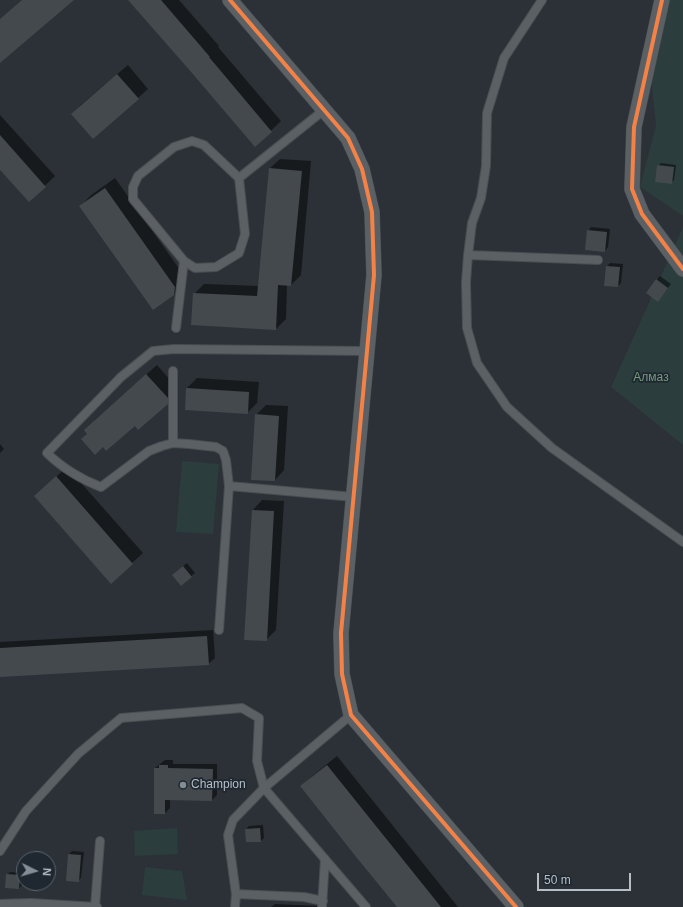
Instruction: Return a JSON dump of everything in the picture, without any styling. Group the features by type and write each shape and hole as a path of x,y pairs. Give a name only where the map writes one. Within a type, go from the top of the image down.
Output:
{"street":[{"path":"230,0 348,138 362,169 372,212 374,275 341,633 342,674 351,715 516,907"},
{"path":"662,0 634,127 632,189 642,214 683,269"}],"lane":[{"path":"542,0 504,58 487,113 486,166 481,198 472,223 468,255 466,282 467,328 477,363 507,407 552,448 683,542"},
{"path":"239,178 324,110"},
{"path":"192,141 204,145 239,178 245,234 239,253 216,267 195,268 184,262 133,199 133,187 138,176 174,148 192,141"},
{"path":"468,255 598,260"},
{"path":"176,328 184,262"},
{"path":"219,630 229,486 226,460 223,451 216,447 173,443 148,451 101,487 84,480 55,461 47,453 120,377 153,351 174,349 367,351"},
{"path":"173,371 173,443"},
{"path":"229,486 354,496"},
{"path":"0,851 26,811 67,765 121,718 242,708 259,718 257,761 264,788 366,907"},
{"path":"235,907 236,894 228,835 233,820 264,788 351,715"},
{"path":"0,904 96,907 100,841"},
{"path":"236,894 304,897 323,904 325,859"}],"green space":[{"path":"662,0 683,0 683,216 640,187 656,126 649,58"},
{"name":"Алмаз","path":"683,227 683,445 611,387"},
{"path":"182,461 219,464 213,534 176,532"},
{"path":"177,828 178,854 135,856 134,831"},
{"path":"145,867 182,871 187,900 142,895"}],"building":[{"path":"22,0 74,0 0,63 0,19"},
{"path":"128,0 161,0 272,132 255,147"},
{"path":"117,74 139,99 93,139 71,114"},
{"path":"0,135 46,187 29,202 0,170"},
{"path":"657,165 674,167 672,184 655,182"},
{"path":"269,168 302,171 291,286 278,285 276,330 191,325 193,293 257,296"},
{"path":"105,188 175,287 174,295 153,310 79,206"},
{"path":"587,230 607,232 605,252 585,250"},
{"path":"606,266 620,267 618,287 604,286"},
{"path":"656,279 668,288 658,302 646,293"},
{"path":"146,374 168,398 168,404 138,430 135,426 106,451 103,447 95,455 81,439 87,434 84,430"},
{"path":"186,388 249,392 248,414 185,410"},
{"path":"255,414 279,416 275,481 251,480"},
{"path":"56,476 133,564 111,584 34,496"},
{"path":"252,510 274,511 267,641 244,640"},
{"path":"183,566 192,577 181,586 172,575"},
{"path":"207,636 209,665 0,677 0,648"},
{"name":"Champion","path":"159,765 168,765 168,768 213,769 212,801 165,800 165,814 154,814 154,768 159,768"},
{"path":"327,765 441,907 397,907 357,858 300,786"},
{"path":"260,828 261,842 246,842 245,829"},
{"path":"68,854 81,855 79,882 66,881"},
{"path":"6,874 16,875 16,889 5,888"}],"cycle path":[{"path":"230,0 348,138 362,169 372,212 374,275 341,633 342,674 351,715 516,907"},
{"path":"662,0 634,127 632,189 642,214 683,269"}],"place":[{"name":"Champion","path":"183,785"}]}
